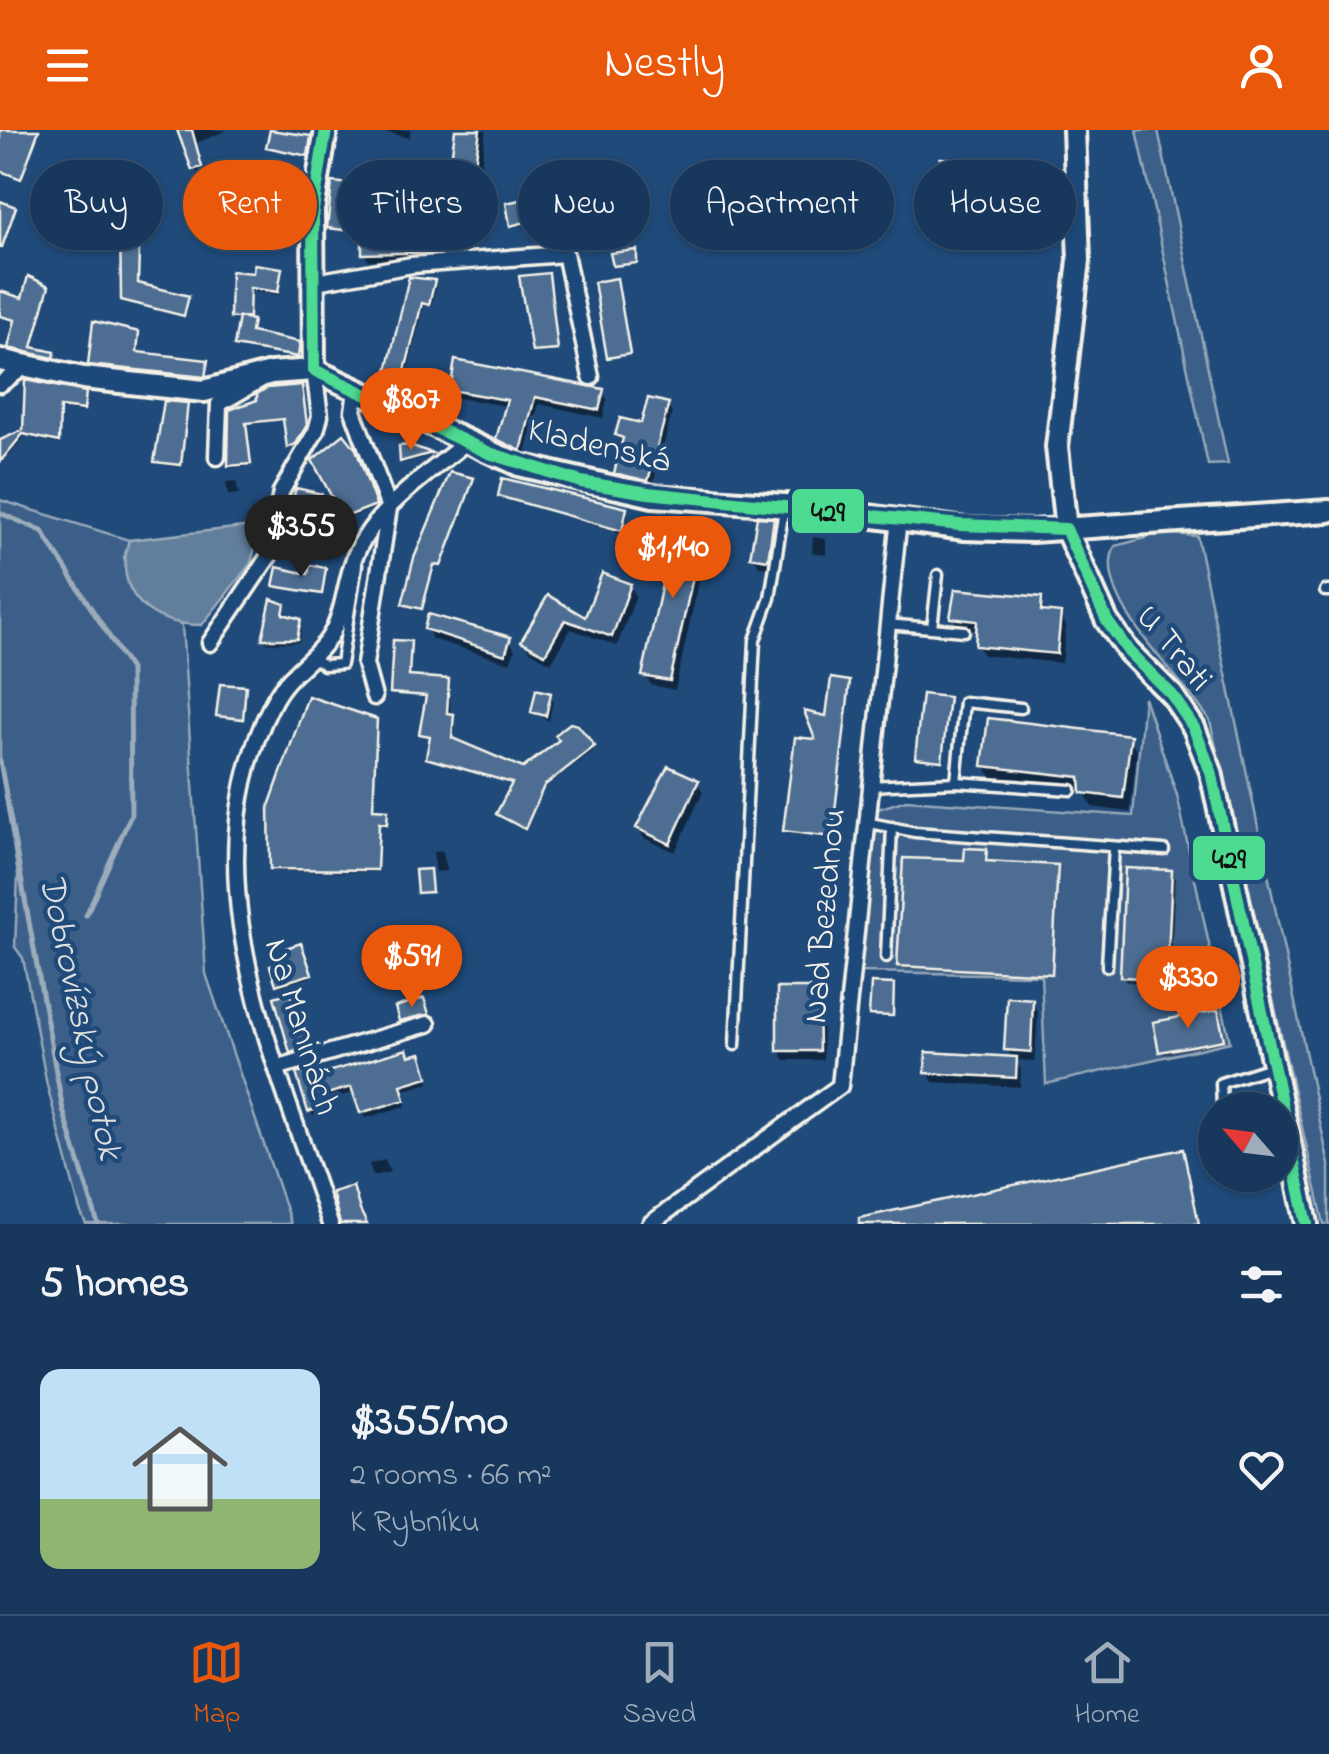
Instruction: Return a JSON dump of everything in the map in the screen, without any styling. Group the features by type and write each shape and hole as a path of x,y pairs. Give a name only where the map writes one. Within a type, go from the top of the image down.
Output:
{"street":[{"path":"210,643 269,556 281,492 316,431 320,416 310,283 313,210 326,130"},
{"name":"U Trati","path":"1074,130 1079,260 1058,447 1066,529 1107,620 1194,728 1211,772 1306,1224"},
{"path":"564,250 591,377"},
{"path":"310,283 412,265 565,254"},
{"name":"Kladenská","path":"0,360 25,367 204,391 270,372 314,370 519,465 616,490 728,504 784,505 965,529 1066,529 1329,512"},
{"path":"0,384 25,367"},
{"path":"217,457 219,404 248,391 270,372"},
{"path":"356,391 353,412 389,508 365,664 374,696"},
{"name":"Na Maninách","path":"330,1224 243,958 234,886 238,816 270,708 291,673 331,634 357,552 389,508 466,442"},
{"name":"Nad Bezednou","path":"650,1224 840,1086 868,786 899,518"},
{"path":"278,1067 428,1024"}],"lane":[{"path":"734,1045 755,640 770,598 784,505"},
{"path":"310,656 324,666 341,664 357,552"},
{"path":"932,628 938,575"},
{"path":"887,624 964,631"},
{"path":"956,782 964,702 1021,708"},
{"path":"868,786 956,782 1071,790"},
{"path":"865,822 1164,850"},
{"path":"886,957 892,827"},
{"path":"1107,966 1114,847"},
{"path":"1221,1092 1220,1083 1274,1066"}],"shaded area":[{"path":"1137,130 1158,130 1228,464 1208,465"},
{"path":"0,500 129,540 124,558 149,609 182,625 206,974 291,1224 86,1224 80,1211 47,1085 23,958 15,947 18,875 0,764"},
{"path":"252,526 258,536 251,563 202,625 183,624 151,612 131,590 125,559 129,540"},
{"path":"1147,532 1197,536 1329,1165 1329,1224 1324,1224 1298,1109 1298,1092 1294,1092 1210,721 1143,637 1116,589 1111,566 1115,546 1146,538"},
{"path":"1144,697 1177,795 1230,1042 1046,1084 1041,975 860,972 878,809 906,800 1133,816"}],"building":[{"path":"0,130 39,130 21,179 0,171"},
{"path":"177,130 192,130 200,160 188,160"},
{"path":"270,130 311,136 308,156 266,147"},
{"path":"455,130 480,130 476,160 451,160"},
{"path":"332,182 337,182 337,229 327,228"},
{"path":"518,200 518,224 510,226 506,203"},
{"path":"0,201 16,207 2,247 0,247"},
{"path":"120,250 139,250 138,283 189,296 184,316 121,300"},
{"path":"362,250 440,252 362,254"},
{"path":"637,250 637,263 613,266 610,253"},
{"path":"254,264 282,268 278,292 250,288 249,317 230,318 231,271 253,273"},
{"path":"549,273 558,350 532,352 519,276"},
{"path":"28,276 49,286 32,347 55,352 54,358 8,348 15,320 0,316 0,291 22,298"},
{"path":"409,277 435,280 429,305 422,303 403,379 386,375"},
{"path":"617,278 630,354 607,358 594,282"},
{"path":"239,317 253,320 251,332 300,342 298,357 234,346"},
{"path":"93,321 139,332 137,352 208,360 205,377 88,365"},
{"path":"455,360 604,389 599,410 535,397 521,451 496,439 507,400 450,390"},
{"path":"25,380 86,392 84,410 60,407 59,442 23,434 0,462 0,440 23,430"},
{"path":"302,385 307,425 296,444 287,448 283,419 246,423 251,464 228,466 229,410 257,400 257,394 267,388"},
{"path":"648,398 669,403 648,481 614,473 623,438 615,435 620,418 641,423"},
{"path":"164,401 188,403 181,465 154,462"},
{"path":"344,434 356,449 376,505 343,518 312,460"},
{"path":"410,445 432,453 400,462 399,446"},
{"path":"450,472 474,478 441,566 434,565 422,609 402,604 414,558"},
{"path":"502,478 627,508 622,531 498,496"},
{"path":"296,488 322,494 316,514 298,515 291,540 283,538"},
{"path":"757,517 774,518 768,560 750,557"},
{"path":"676,520 704,527 670,681 642,676"},
{"path":"310,565 326,568 322,594 273,586 277,567 308,574"},
{"path":"602,573 631,584 612,637 565,620 545,654 521,641 548,595 585,617"},
{"path":"955,589 1042,597 1041,611 1061,613 1057,654 975,646 977,621 950,618"},
{"path":"271,599 285,604 283,614 301,619 297,639 262,639"},
{"path":"428,614 511,637 505,655 424,629"},
{"path":"393,640 411,641 409,676 449,679 447,713 454,714 452,738 523,768 559,740 555,735 570,723 578,725 595,746 544,786 525,829 496,814 512,783 426,758 430,736 419,734 426,696 390,693"},
{"path":"831,678 850,681 832,837 783,831 795,737 815,739 804,711 826,716"},
{"path":"220,684 246,686 243,719 216,716"},
{"path":"536,689 551,693 546,716 531,712"},
{"path":"922,694 949,697 942,761 915,758"},
{"path":"308,696 377,719 373,809 388,810 387,824 379,823 377,870 270,869 269,806"},
{"path":"988,718 1131,735 1123,798 1081,793 1080,777 982,766"},
{"path":"668,766 699,780 670,844 636,828"},
{"path":"965,848 987,849 986,861 1058,865 1052,974 897,966 903,858 964,860"},
{"path":"1125,868 1172,870 1167,979 1120,977"},
{"path":"430,869 432,892 417,893 415,870"},
{"path":"301,943 312,974 276,985 270,966 285,962 286,948"},
{"path":"871,983 894,984 893,1016 869,1015"},
{"path":"777,988 818,988 819,1051 777,1051"},
{"path":"290,992 298,1023 305,1021 313,1046 290,1053 274,997"},
{"path":"1007,997 1033,999 1031,1052 1004,1050"},
{"path":"424,998 429,1014 399,1021 395,1007"},
{"path":"1218,1010 1224,1040 1159,1052 1153,1022"},
{"path":"407,1049 409,1056 421,1053 428,1077 401,1085 405,1100 360,1113 351,1087 320,1096 323,1107 308,1112 296,1073 319,1067 321,1074"},
{"path":"926,1052 1017,1057 1016,1078 925,1073"},
{"path":"1183,1149 1199,1224 859,1224 859,1218"},
{"path":"353,1186 367,1224 340,1224 332,1192"}],"waterway":[{"path":"0,513 42,531 130,669 131,815 86,915"},
{"name":"Dobrovízský potok","path":"0,761 63,1110 98,1224"}],"transit line":[{"name":"429","path":"314,370 313,210 326,130"},
{"name":"429","path":"314,370 489,453 581,482 648,493 960,525 1066,529"},
{"name":"429","path":"1066,529 1107,621 1129,652 1172,695 1194,728 1211,772 1307,1224"}]}
